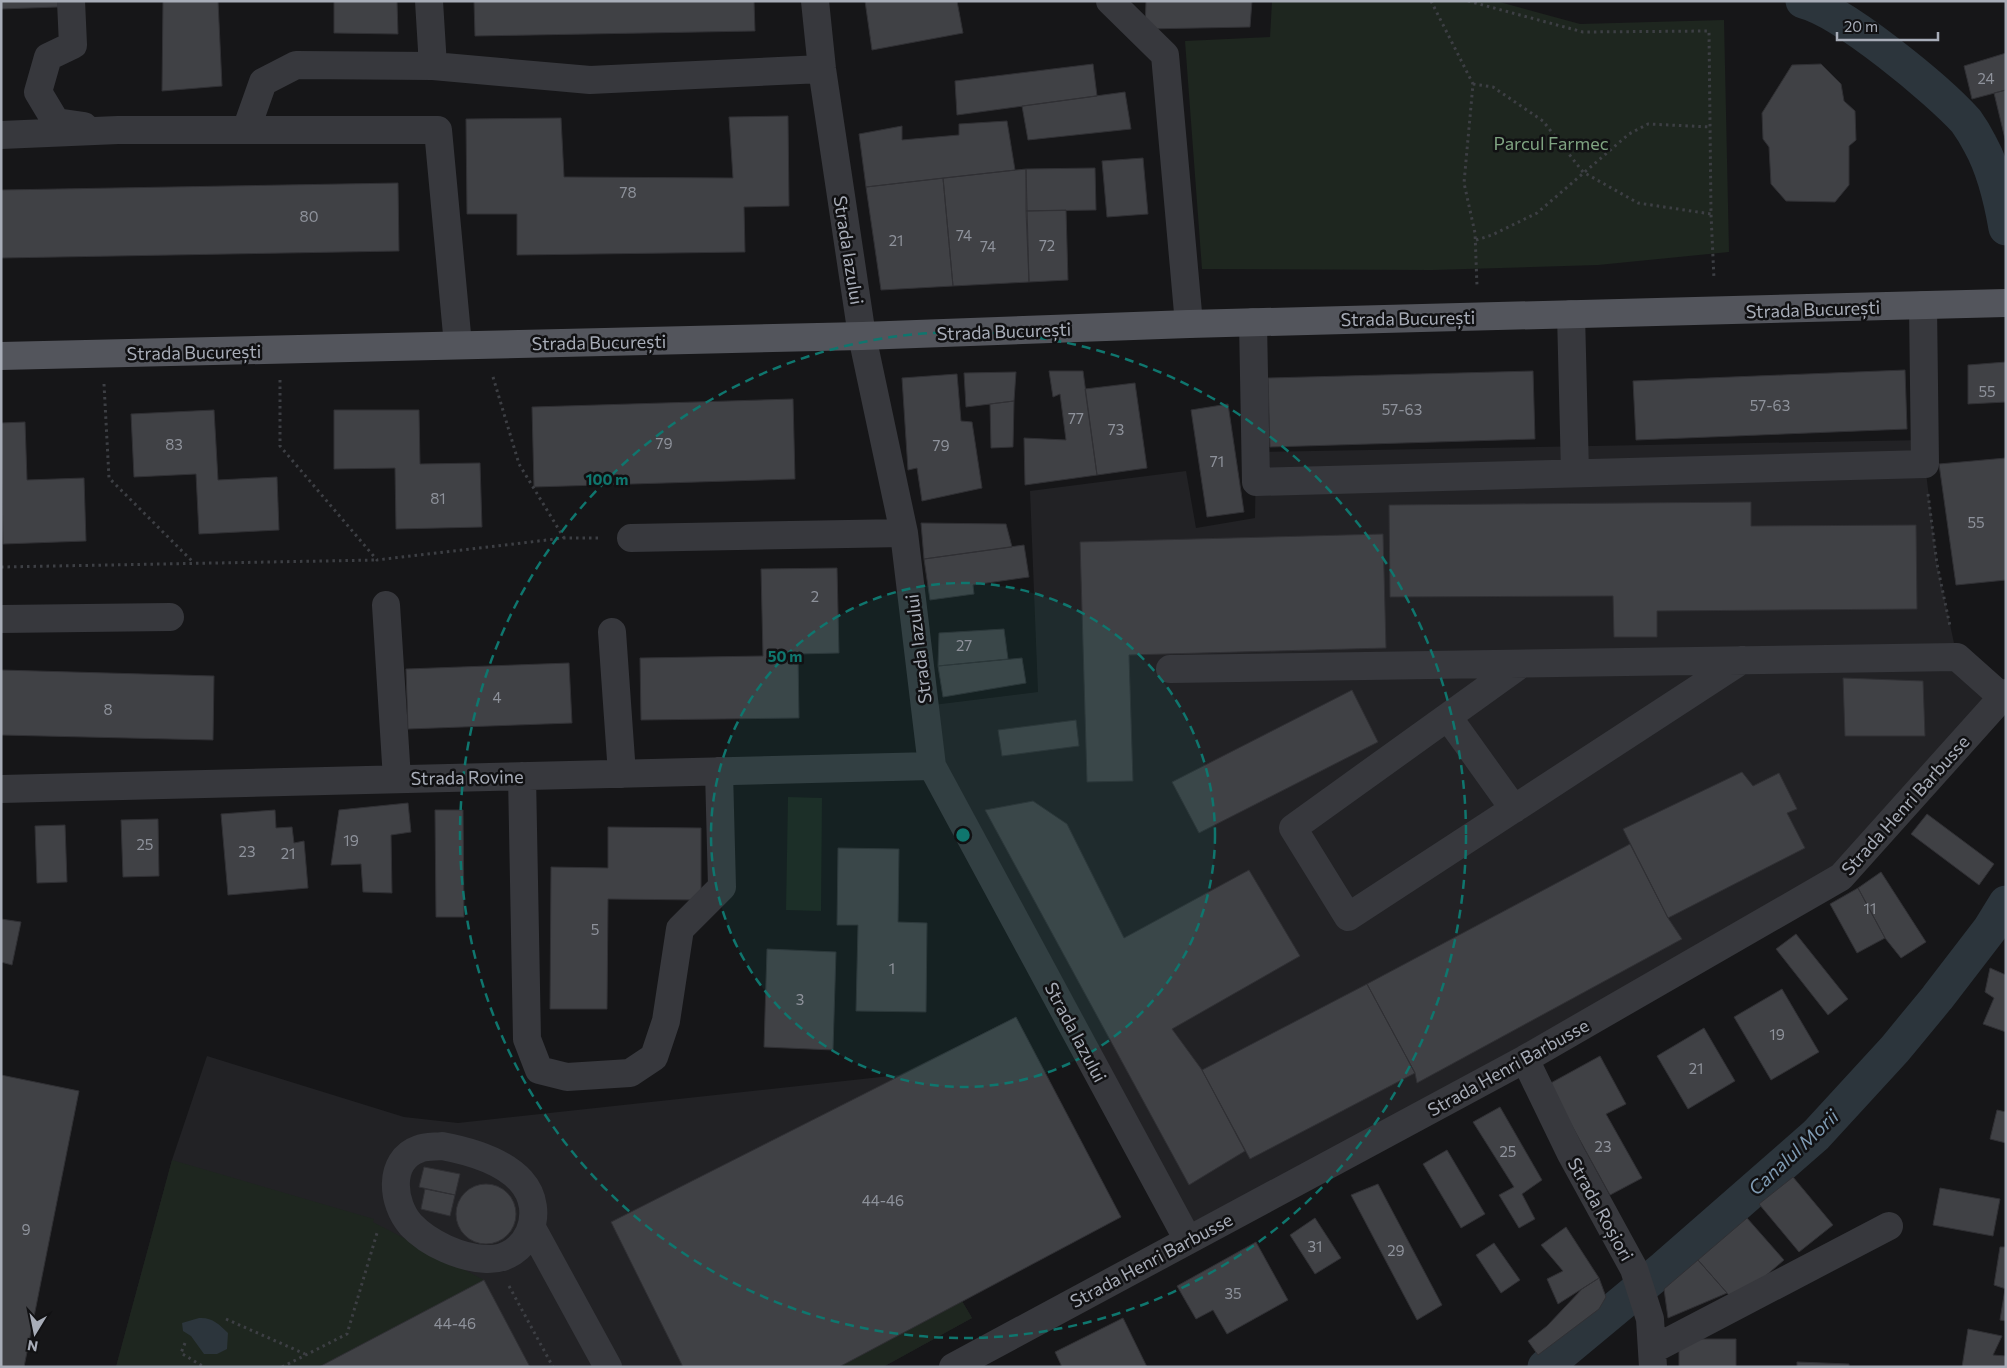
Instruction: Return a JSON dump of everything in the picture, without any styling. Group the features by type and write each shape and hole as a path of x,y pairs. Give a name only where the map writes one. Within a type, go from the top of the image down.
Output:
{"main road":[{"name":"Strada București","path":"1,356 862,336 1254,322 1716,312 2006,303"}],"street":[{"path":"72,1 73,45 48,57 38,92 56,122 118,130"},
{"path":"429,1 433,66"},
{"name":"Strada Iazului","path":"815,1 822,69 862,336 904,533 932,766 1188,1240"},
{"path":"1110,1 1166,56 1189,324"},
{"path":"246,130 263,82 296,65 433,66 590,80 822,69"},
{"path":"1,135 118,130 438,130 471,345"},
{"path":"1254,322 1256,482 1925,464 1923,305"},
{"path":"1570,314 1575,473"},
{"path":"631,538 904,533"},
{"path":"386,605 397,779"},
{"path":"1,619 170,617"},
{"path":"612,632 622,774"},
{"path":"1170,669 1957,658 2004,695"},
{"path":"1521,664 1293,828 1348,916 1742,660"},
{"name":"Strada Henri Barbusse","path":"953,1367 1525,1059 1841,877 2004,695"},
{"path":"1448,717 1514,809"},
{"name":"Strada Rovine","path":"1,789 932,766"},
{"path":"522,776 526,1039 539,1070 567,1077 630,1074 654,1057 666,1021 680,929 722,887 718,771"},
{"name":"Strada Roșiori","path":"1525,1059 1570,1152 1634,1269 1650,1319 1652,1358"},
{"path":"532,1228 525,1242 509,1255 488,1259 461,1255 431,1240 411,1225 397,1204 395,1182 402,1161 419,1149 442,1146 468,1151 504,1168 520,1180 533,1207 532,1228 608,1367"},
{"path":"1652,1358 1890,1226"}],"path":[{"path":"1431,1 1473,84 1464,183 1476,240 1478,316"},
{"path":"1468,1 1583,32 1710,31 1711,214 1716,312"},
{"path":"1473,84 1493,87 1543,121 1583,172 1638,203 1711,214"},
{"path":"1476,240 1492,235 1537,213 1629,134 1648,124 1711,127"},
{"path":"471,345 519,464 564,538"},
{"path":"280,350 280,446 377,560"},
{"path":"102,354 110,478 195,563"},
{"path":"1925,464 1937,564 1957,658"},
{"path":"2,565 377,560 564,538 631,538"},
{"path":"282,1367 347,1334 380,1225"},
{"path":"506,1282 553,1367"},
{"path":"226,1319 305,1355"},
{"path":"185,1343 181,1353 204,1367"}],"shaded area":[{"path":"1925,440 1925,464 1937,564 1957,657 2002,697 1841,877 1188,1240 932,766 925,706 1038,692 1030,491 1186,471 1196,528 1255,518 1256,452"},
{"path":"1016,1017 1121,1217 962,1301 972,1318 883,1367 116,1367 172,1160 207,1056 404,1117 458,1123 899,1075"},
{"path":"199,1318 212,1320 228,1333 227,1349 217,1354 204,1354 191,1336 183,1331 182,1323"}],"green space":[{"name":"Parcul Farmec","path":"1272,1 1496,1 1580,24 1724,20 1729,252 1598,265 1432,270 1202,269 1185,41 1270,37"},
{"path":"788,797 822,798 821,911 786,910"},
{"path":"172,1160 374,1219 373,1222 484,1280 319,1367 116,1367"},
{"path":"962,1301 972,1318 883,1367 839,1367"}],"building":[{"path":"1,1 58,1 58,7 1,9"},
{"path":"163,1 218,1 222,86 162,91"},
{"path":"334,1 397,1 398,34 334,33"},
{"path":"474,1 754,1 755,31 475,36"},
{"path":"865,1 957,1 963,33 872,50"},
{"path":"1146,1 1252,1 1250,27 1145,29"},
{"path":"2006,53 2006,90 1972,99 1964,66"},
{"path":"1093,64 1097,96 957,115 955,81"},
{"path":"1821,64 1841,84 1844,101 1855,111 1856,140 1849,146 1849,185 1835,202 1786,201 1771,184 1769,147 1763,139 1762,113 1792,65"},
{"path":"2006,90 2006,143 1994,93"},
{"path":"1125,92 1131,129 1028,140 1022,106"},
{"path":"788,116 789,206 744,207 745,252 517,255 517,214 467,214 466,119 561,118 564,177 733,178 729,117"},
{"path":"1007,121 1015,170 866,187 859,134 902,126 902,140 959,135 959,124"},
{"path":"1143,158 1148,214 1107,217 1102,161"},
{"path":"1095,168 1096,210 1026,211 1026,169"},
{"path":"1026,169 1029,282 953,286 943,178"},
{"path":"943,178 953,286 881,290 866,187"},
{"path":"398,183 399,251 1,258 1,190"},
{"path":"1066,210 1068,280 1029,282 1026,211"},
{"path":"2006,362 2006,402 1968,404 1968,365"},
{"path":"1905,370 1907,429 1636,440 1633,381"},
{"path":"1049,371 1083,371 1097,475 1025,485 1024,438 1066,440 1060,394 1053,397"},
{"path":"1533,371 1535,439 1270,447 1268,378"},
{"path":"1016,372 1014,401 966,407 964,373"},
{"path":"957,374 961,421 972,422 982,488 922,501 917,468 908,470 902,378"},
{"path":"1135,383 1147,468 1097,475 1085,389"},
{"path":"793,399 795,479 534,487 532,407"},
{"path":"1014,401 1013,447 991,448 990,404"},
{"path":"1228,404 1244,512 1207,517 1191,410"},
{"path":"214,410 218,480 277,477 279,530 199,534 196,474 134,477 131,414"},
{"path":"334,410 419,410 420,464 480,463 482,527 396,529 395,468 334,469"},
{"path":"25,422 27,480 84,478 86,541 3,544 1,423"},
{"path":"2006,458 2006,580 1956,585 1939,464"},
{"path":"1751,502 1751,526 1916,525 1917,609 1657,611 1657,637 1614,637 1613,596 1390,597 1389,505"},
{"path":"921,523 1006,524 1012,547 924,559"},
{"path":"1383,534 1386,648 1129,655 1133,781 1087,782 1080,542"},
{"path":"1024,545 1029,577 973,585 974,594 930,600 924,559"},
{"path":"837,568 839,653 798,654 799,718 641,720 640,658 763,656 761,569"},
{"path":"1004,629 1008,659 938,666 939,633"},
{"path":"1022,658 1026,683 943,697 938,666"},
{"path":"569,663 572,723 408,729 406,669"},
{"path":"1,670 214,676 213,740 1,735"},
{"path":"1843,678 1923,681 1925,736 1845,736"},
{"path":"1352,690 1378,742 1199,833 1172,782"},
{"path":"1076,720 1079,746 1002,756 998,730"},
{"path":"1742,772 1753,786 1779,773 1797,809 1787,813 1805,848 1668,918 1623,829"},
{"path":"1033,801 1067,824 1124,938 1249,870 1300,956 1172,1029 1202,1070 1245,1151 1189,1185 985,810"},
{"path":"408,803 411,832 391,835 392,893 363,892 361,864 331,865 339,810"},
{"path":"275,810 276,828 292,827 294,843 304,841 308,888 228,895 221,814"},
{"path":"435,810 463,810 464,917 436,917"},
{"path":"1927,814 1994,864 1979,885 1911,834"},
{"path":"158,819 159,876 123,877 121,820"},
{"path":"65,825 67,882 37,883 35,826"},
{"path":"608,827 701,828 701,900 608,899 607,1009 550,1009 551,867 608,868"},
{"path":"1630,844 1668,918 1682,939 1417,1083 1415,1073 1367,984"},
{"path":"838,848 899,849 898,922 927,923 926,1012 856,1011 858,925 837,925"},
{"path":"1881,872 1926,942 1901,958 1885,938 1858,888"},
{"path":"1858,888 1885,938 1857,953 1830,904"},
{"path":"1,919 21,922 12,965 1,962"},
{"path":"1796,934 1848,999 1828,1015 1776,949"},
{"path":"767,949 836,952 833,1050 764,1047"},
{"path":"1990,968 2006,975 2006,1032 1983,1024 1994,998 1985,992"},
{"path":"1367,984 1415,1073 1250,1159 1202,1070"},
{"path":"1782,989 1819,1052 1771,1080 1734,1017"},
{"path":"1016,1017 1121,1217 839,1367 683,1367 611,1222"},
{"path":"1704,1028 1735,1081 1688,1109 1657,1056"},
{"path":"1600,1056 1626,1104 1606,1114 1642,1178 1610,1195 1549,1084"},
{"path":"1,1075 79,1091 24,1367 1,1367"},
{"path":"1500,1107 1542,1180 1522,1194 1535,1219 1519,1228 1499,1195 1514,1187 1473,1122"},
{"path":"1997,1110 2006,1112 2006,1143 1990,1139"},
{"path":"1447,1150 1485,1214 1461,1228 1423,1164"},
{"path":"424,1167 460,1174 455,1195 419,1187"},
{"path":"1793,1177 1833,1225 1799,1252 1759,1204"},
{"path":"486,1184 502,1189 507,1193 511,1198 516,1214 511,1230 507,1235 502,1239 486,1244 470,1239 465,1235 461,1230 456,1214 461,1198 465,1193 470,1189"},
{"path":"1378,1184 1442,1305 1417,1320 1351,1195"},
{"path":"1940,1188 2000,1199 1993,1236 1933,1225"},
{"path":"425,1189 455,1195 450,1216 421,1209"},
{"path":"1315,1218 1341,1258 1315,1274 1290,1235"},
{"path":"1747,1218 1784,1260 1735,1302 1698,1260"},
{"path":"1566,1227 1599,1278 1558,1304 1547,1279 1563,1271 1541,1245"},
{"path":"1256,1242 1288,1300 1227,1334 1213,1310 1196,1319 1177,1286"},
{"path":"1494,1243 1520,1280 1501,1293 1476,1255"},
{"path":"2000,1247 2006,1247 2006,1289 1994,1285"},
{"path":"1698,1260 1727,1293 1668,1318 1664,1289"},
{"path":"1599,1278 1606,1297 1599,1309 1538,1355 1528,1341 1547,1326 1582,1289"},
{"path":"484,1280 530,1367 319,1367"},
{"path":"2006,1289 2006,1321 2000,1320"},
{"path":"1123,1318 1147,1367 1062,1367 1055,1352"},
{"path":"1968,1329 2002,1336 1993,1355 2006,1356 2006,1367 1962,1367"},
{"path":"1679,1339 1736,1339 1736,1367 1679,1367"},
{"path":"1797,1362 1849,1364 1849,1367 1797,1367"}],"waterway":[{"name":"Canalul Morii","path":"1803,1 1820,8 1865,35 1913,72 1966,121 1977,138 1993,174 2006,228"},
{"name":"Canalul Morii","path":"1545,1367 1664,1268 1816,1135 1895,1049 1937,998 1990,929 2006,903"}]}
